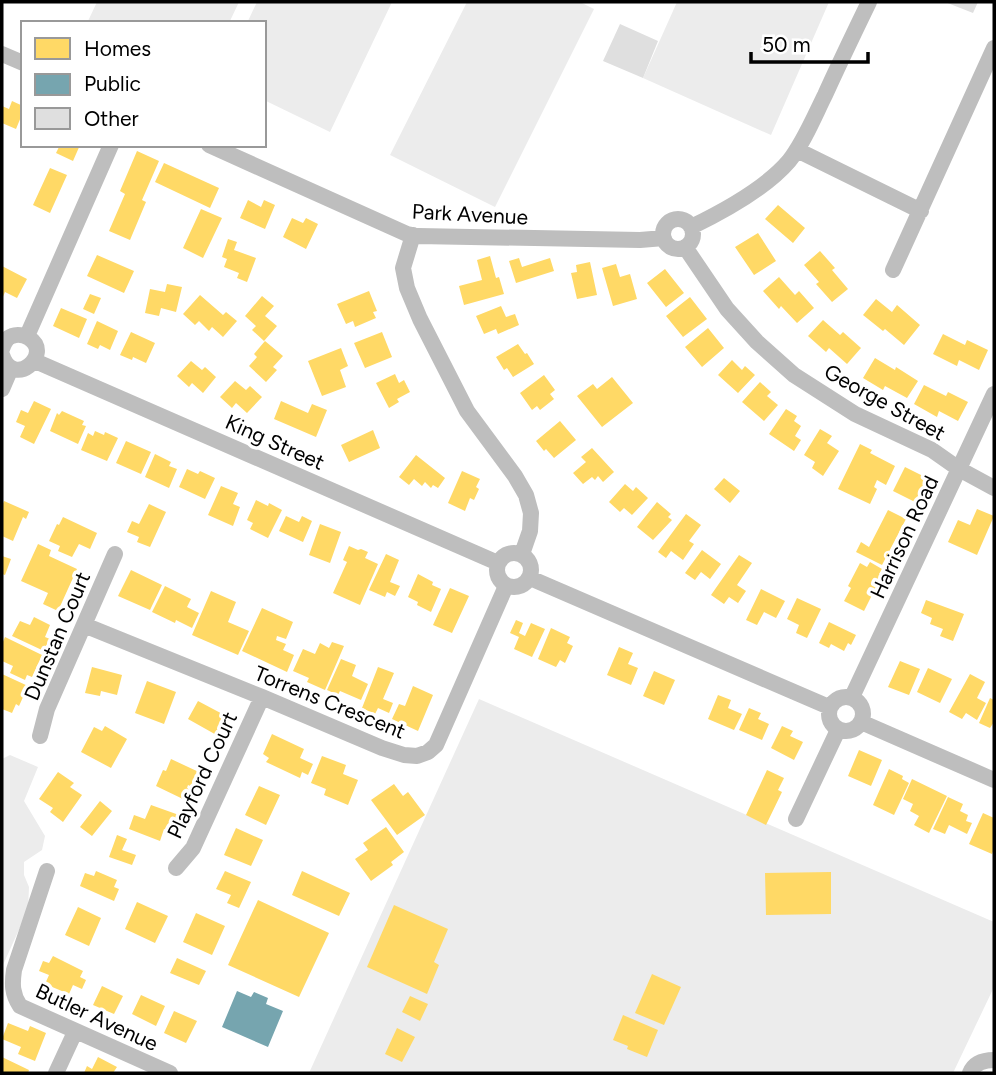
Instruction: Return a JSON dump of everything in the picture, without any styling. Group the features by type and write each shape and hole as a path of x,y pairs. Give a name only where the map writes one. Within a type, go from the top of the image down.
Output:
{"street":[{"path":"691,227 722,213 760,187 787,163 816,115 869,2"},
{"path":"893,270 994,48"},
{"path":"2,54 21,62"},
{"path":"27,337 110,147"},
{"name":"Park Avenue","path":"213,147 407,234 464,238 664,238"},
{"path":"797,150 921,211"},
{"path":"674,220 684,221 691,227 691,240 685,247 670,247 664,238 665,227 674,220"},
{"path":"413,235 403,268 407,288 420,319 467,411 526,495 531,513 530,531 522,554"},
{"name":"George Street","path":"685,247 727,309 757,342 794,375 855,414 932,450 994,488"},
{"path":"2,346 6,340 20,334 35,345 37,352 30,366 21,370 6,361 2,389"},
{"name":"King Street","path":"35,360 498,563"},
{"name":"Harrison Road","path":"852,697 994,394"},
{"name":"Dunstan Court","path":"40,736 47,709 115,554"},
{"path":"508,554 522,554 530,562 530,578 517,587 506,586 497,575 498,563 501,557 508,554"},
{"path":"530,578 829,707"},
{"name":"Torrens Crescent","path":"84,625 382,748 417,756 436,745 506,586"},
{"name":"Playford Court","path":"176,868 193,848 262,697"},
{"path":"839,697 852,697 862,706 861,722 848,731 838,730 828,719 829,707 839,697"},
{"path":"861,722 994,780"},
{"path":"796,819 838,730"},
{"name":"Butler Avenue","path":"47,871 14,970 12,987 20,1006 170,1073"},
{"path":"57,1073 75,1032"},
{"path":"970,1073 980,1062 993,1060"}],"shaded area":[{"path":"97,2 239,2 230,21 88,21"},
{"path":"257,2 392,2 330,132 266,101 266,21 248,21"},
{"path":"467,2 580,2 594,9 495,207 390,155"},
{"path":"677,2 829,2 771,135 643,78"},
{"path":"479,699 994,922 994,987 953,1073 309,1073"},
{"path":"10,755 38,767 24,801 45,836 42,850 24,862 24,875 29,887 28,910 2,967 2,759"}],"building: Homes":[{"path":"12,101 21,105 21,117 16,129 2,123 2,106 9,109"},
{"path":"59,147 79,147 73,161 56,153"},
{"path":"137,151 159,161 142,200 146,202 130,240 109,231 125,194 120,191"},
{"path":"164,163 219,188 210,208 155,182"},
{"path":"50,168 67,175 50,213 33,205"},
{"path":"248,200 261,207 264,200 275,205 265,229 240,218"},
{"path":"778,205 805,228 793,243 765,219"},
{"path":"201,209 222,218 203,258 183,248"},
{"path":"292,218 303,223 306,218 318,224 306,249 283,237"},
{"path":"758,233 776,261 754,275 735,247"},
{"path":"228,239 237,242 234,250 256,258 247,282 237,278 239,273 224,267 227,259 222,257"},
{"path":"820,251 848,289 832,302 804,265"},
{"path":"97,255 134,271 124,293 87,276"},
{"path":"490,256 504,294 464,305 459,286 482,280 477,260"},
{"path":"519,258 522,267 550,258 554,271 516,283 509,261"},
{"path":"590,262 597,295 577,299 571,273 577,272 576,265"},
{"path":"616,264 620,277 630,274 637,299 613,306 602,268"},
{"path":"2,266 27,279 17,298 5,292 2,299"},
{"path":"665,269 684,293 666,307 647,283"},
{"path":"779,277 795,295 799,291 814,308 797,323 781,306 779,309 763,291"},
{"path":"167,284 182,287 176,312 161,308 159,316 145,313 150,289 165,292"},
{"path":"369,291 377,311 373,312 376,318 355,327 353,321 346,324 337,304"},
{"path":"90,294 101,298 94,314 83,309"},
{"path":"200,295 223,315 226,312 237,321 223,337 212,327 209,331 199,321 195,325 183,314"},
{"path":"262,296 274,306 265,316 277,326 264,341 252,330 256,326 245,316"},
{"path":"690,297 707,319 683,337 666,316"},
{"path":"876,299 892,312 897,305 920,325 904,345 863,315"},
{"path":"501,306 506,317 515,314 519,325 498,334 496,329 484,334 476,316"},
{"path":"61,308 87,319 79,338 53,326"},
{"path":"823,320 840,335 843,332 861,348 847,364 829,348 826,352 808,336"},
{"path":"97,321 118,331 110,350 100,345 98,349 87,344"},
{"path":"708,328 724,348 702,367 685,347"},
{"path":"131,332 155,343 146,363 120,355"},
{"path":"382,332 392,357 365,368 354,343"},
{"path":"943,334 965,345 967,340 988,350 979,370 959,360 957,366 933,354"},
{"path":"265,341 283,356 273,367 277,370 266,382 249,366 257,357 254,354"},
{"path":"518,344 534,364 513,377 507,368 504,370 496,357"},
{"path":"341,348 348,366 340,370 346,387 322,396 308,361"},
{"path":"875,358 918,381 907,398 885,386 883,390 863,378"},
{"path":"732,360 742,370 745,366 755,375 738,393 718,375"},
{"path":"191,361 202,370 205,367 216,377 203,393 192,383 189,387 177,376"},
{"path":"395,374 399,383 404,380 410,392 397,399 399,402 389,408 376,383"},
{"path":"544,375 555,390 550,394 554,399 540,410 537,406 532,410 520,393"},
{"path":"612,377 633,403 602,427 577,396 593,384 597,389"},
{"path":"235,381 246,390 250,386 262,397 247,413 236,403 232,408 220,397"},
{"path":"760,382 771,392 767,396 778,405 764,421 742,402"},
{"path":"924,385 946,396 948,392 968,402 958,421 939,411 937,417 914,404"},
{"path":"34,401 51,409 34,444 20,437 25,426 16,422 21,410 28,413"},
{"path":"281,401 308,413 312,404 327,410 316,437 274,419"},
{"path":"786,409 797,416 794,421 801,426 795,436 801,440 794,451 769,434"},
{"path":"62,411 84,421 82,425 86,426 78,444 50,431 57,413 59,415"},
{"path":"560,421 576,440 554,458 536,441"},
{"path":"820,429 832,436 827,443 839,451 823,476 812,468 815,462 804,455"},
{"path":"373,430 380,448 349,462 341,445"},
{"path":"95,431 118,438 107,461 81,450 88,433 93,436"},
{"path":"126,441 151,452 141,474 116,463"},
{"path":"860,444 872,450 870,453 895,466 886,485 877,480 874,487 877,489 870,504 838,489"},
{"path":"592,448 614,472 603,482 598,476 595,480 592,477 583,484 573,473 586,462 581,457"},
{"path":"155,454 171,462 169,466 177,469 169,488 145,477"},
{"path":"416,455 445,478 438,488 433,485 431,488 425,482 422,486 414,479 409,485 399,477"},
{"path":"905,467 927,478 915,502 893,491"},
{"path":"187,469 215,478 205,499 179,487"},
{"path":"462,471 480,479 474,500 470,498 465,511 448,503"},
{"path":"724,478 740,491 730,503 714,489"},
{"path":"625,484 633,491 636,487 648,498 632,515 624,508 620,512 609,502"},
{"path":"221,486 238,493 233,504 240,507 233,526 208,515"},
{"path":"256,500 282,510 268,538 250,529 253,523 247,520"},
{"path":"4,501 29,512 26,519 23,517 13,541 2,536"},
{"path":"657,502 671,514 668,517 672,520 653,540 637,527"},
{"path":"149,504 166,512 150,547 137,542 139,537 127,532 132,521 139,524"},
{"path":"977,509 994,516 977,555 948,542 958,520 970,525"},
{"path":"888,510 906,519 882,565 856,552 861,542 869,547"},
{"path":"686,514 701,525 689,541 694,544 683,560 671,551 666,558 658,552"},
{"path":"286,516 299,522 302,516 312,521 303,542 279,531"},
{"path":"63,517 97,533 90,549 79,544 72,557 58,551 60,546 49,541"},
{"path":"320,524 341,532 330,563 309,555"},
{"path":"38,544 51,550 49,556 77,569 58,611 43,604 48,593 21,581"},
{"path":"349,546 368,552 365,558 378,564 360,605 333,593 347,562 343,560"},
{"path":"702,550 721,564 710,579 701,572 695,580 685,573"},
{"path":"386,554 399,560 390,582 400,586 395,596 387,592 385,597 369,590"},
{"path":"739,555 752,563 737,585 746,591 738,603 729,597 724,604 711,595"},
{"path":"2,556 11,559 5,575 2,574"},
{"path":"870,562 882,569 879,574 882,575 864,611 844,601 851,588 848,586 860,563 867,567"},
{"path":"131,570 162,585 150,610 118,596"},
{"path":"418,574 441,589 431,612 408,597"},
{"path":"165,586 191,599 187,607 199,613 192,628 152,612"},
{"path":"450,588 469,596 452,633 433,625"},
{"path":"761,589 785,601 776,618 764,612 757,625 746,620"},
{"path":"211,591 236,602 228,622 249,631 238,655 192,635"},
{"path":"797,598 821,609 807,638 796,633 799,625 787,619"},
{"path":"926,600 964,614 953,641 940,636 943,629 930,624 932,618 921,613"},
{"path":"262,608 293,622 286,639 277,636 276,640 286,644 283,650 294,655 287,672 242,651"},
{"path":"34,617 50,625 45,637 50,639 44,651 12,636 20,621 30,625"},
{"path":"516,620 523,623 519,633 525,636 531,623 545,629 532,657 514,649 519,637 510,633"},
{"path":"829,622 856,635 844,651 831,644 829,648 819,643"},
{"path":"551,628 570,637 567,643 573,646 565,663 560,660 556,667 538,659"},
{"path":"5,637 42,655 32,677 27,675 25,680 10,673 13,666 2,661 2,644"},
{"path":"332,642 344,646 325,690 307,682 309,678 293,671 303,649 315,654 320,643 329,648"},
{"path":"619,647 633,653 628,664 638,668 631,685 607,675"},
{"path":"341,659 356,665 352,676 368,684 361,700 340,691 338,695 327,690"},
{"path":"900,661 920,669 909,695 888,687"},
{"path":"92,667 122,675 117,695 101,691 100,696 85,693"},
{"path":"378,667 394,673 383,699 393,703 389,713 378,708 375,714 362,708"},
{"path":"928,668 952,679 940,703 917,692"},
{"path":"654,671 675,680 664,705 643,696"},
{"path":"2,674 28,686 19,706 16,704 12,713 2,709"},
{"path":"970,674 985,682 977,698 986,703 977,720 966,713 962,719 949,712"},
{"path":"147,681 176,692 164,724 135,713"},
{"path":"413,686 433,695 418,731 392,719 399,704 405,706"},
{"path":"718,695 731,700 728,708 742,714 734,730 708,719"},
{"path":"990,698 994,700 994,722 990,728 979,723"},
{"path":"198,701 230,718 220,737 188,719"},
{"path":"749,708 761,713 758,719 769,724 762,740 739,730"},
{"path":"105,726 127,739 111,768 81,752 94,727 102,731"},
{"path":"782,726 793,731 790,736 803,742 794,760 771,748"},
{"path":"272,734 304,749 300,758 313,764 308,775 302,772 300,778 266,762 269,758 263,754"},
{"path":"859,750 882,760 871,786 848,776"},
{"path":"322,756 346,765 343,774 358,780 348,805 324,795 326,789 311,783"},
{"path":"171,759 201,773 194,788 188,785 190,790 185,800 156,786"},
{"path":"889,769 903,776 902,779 909,783 894,815 873,805"},
{"path":"767,770 784,778 778,790 782,792 766,825 746,815"},
{"path":"58,772 74,783 70,787 82,795 63,822 50,812 53,808 39,799"},
{"path":"912,779 947,796 929,833 914,825 919,816 910,811 913,804 903,799"},
{"path":"394,784 403,796 408,792 425,815 397,835 371,800"},
{"path":"259,786 280,795 266,825 245,815"},
{"path":"948,797 963,804 960,811 968,815 966,821 972,823 967,834 949,825 945,834 933,829"},
{"path":"100,801 112,811 92,836 80,827"},
{"path":"151,805 179,815 173,832 164,829 160,841 129,829 134,815 145,819"},
{"path":"983,813 994,818 992,854 969,844"},
{"path":"386,827 404,852 391,862 393,865 371,881 355,859 368,850 363,843"},
{"path":"236,828 263,840 251,866 224,855"},
{"path":"117,835 127,839 122,850 136,855 132,865 109,857"},
{"path":"96,871 117,880 114,887 119,889 114,901 80,886 85,873 94,876"},
{"path":"225,871 251,882 239,908 227,903 231,895 216,889"},
{"path":"302,871 350,893 339,916 292,895"},
{"path":"831,872 831,914 766,915 765,873"},
{"path":"258,900 329,933 299,997 228,965"},
{"path":"137,902 168,916 155,943 125,929"},
{"path":"394,905 448,929 434,962 439,965 427,994 367,967"},
{"path":"78,907 101,918 89,946 65,935"},
{"path":"196,913 225,926 212,955 183,942"},
{"path":"53,956 83,971 80,977 86,980 82,989 73,985 69,994 45,984 49,975 39,971 43,961 49,963"},
{"path":"177,958 206,971 199,985 170,973"},
{"path":"652,974 681,987 664,1025 635,1013"},
{"path":"102,986 123,996 114,1014 93,1005"},
{"path":"141,995 165,1006 156,1026 132,1014"},
{"path":"410,996 428,1004 420,1021 402,1012"},
{"path":"174,1011 197,1021 186,1043 164,1033"},
{"path":"623,1015 658,1030 647,1057 613,1040"},
{"path":"8,1023 28,1031 30,1026 46,1033 35,1061 18,1054 21,1047 2,1039"},
{"path":"397,1028 415,1037 402,1062 385,1054"},
{"path":"2,1057 29,1070 28,1073 2,1073"},
{"path":"98,1057 117,1067 113,1073 84,1073 87,1066 92,1069"}],"building: Public":[{"path":"237,991 251,997 254,992 268,998 266,1004 283,1011 268,1047 222,1027"}],"building: Other":[{"path":"945,2 978,2 973,13"},
{"path":"620,24 658,41 643,78 603,61"}]}
